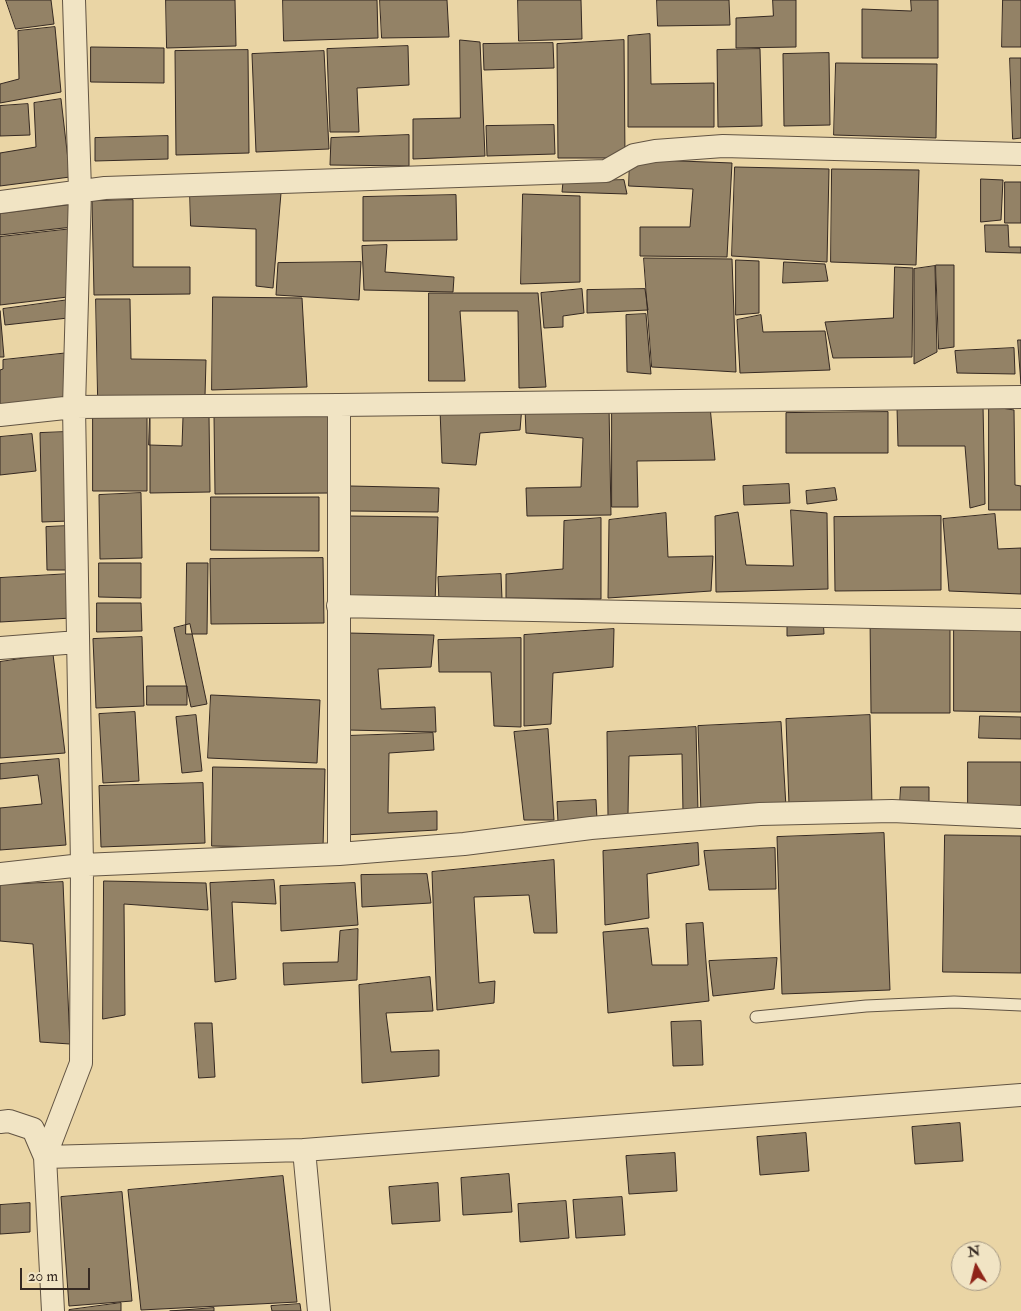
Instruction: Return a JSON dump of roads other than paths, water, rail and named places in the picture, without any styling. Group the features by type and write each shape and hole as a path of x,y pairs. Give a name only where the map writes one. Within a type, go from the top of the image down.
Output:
{"street":[{"path":"53,1311 45,1157 81,1063 82,865 74,407 80,191 74,0"},
{"path":"0,202 105,188 606,171 634,155 655,151 723,146 1021,154"},
{"path":"0,415 74,407 1021,397"},
{"path":"339,405 339,854"},
{"path":"338,606 1021,620"},
{"path":"0,648 78,642"},
{"path":"0,874 82,865 339,854 464,844 591,828 760,814 892,811 1021,817"},
{"path":"45,1157 304,1150 1021,1095"},
{"path":"0,1122 9,1121 33,1129 45,1157"},
{"path":"304,1150 319,1311"}],"lane":[{"path":"756,1017 866,1006 954,1002 1021,1005"}]}
